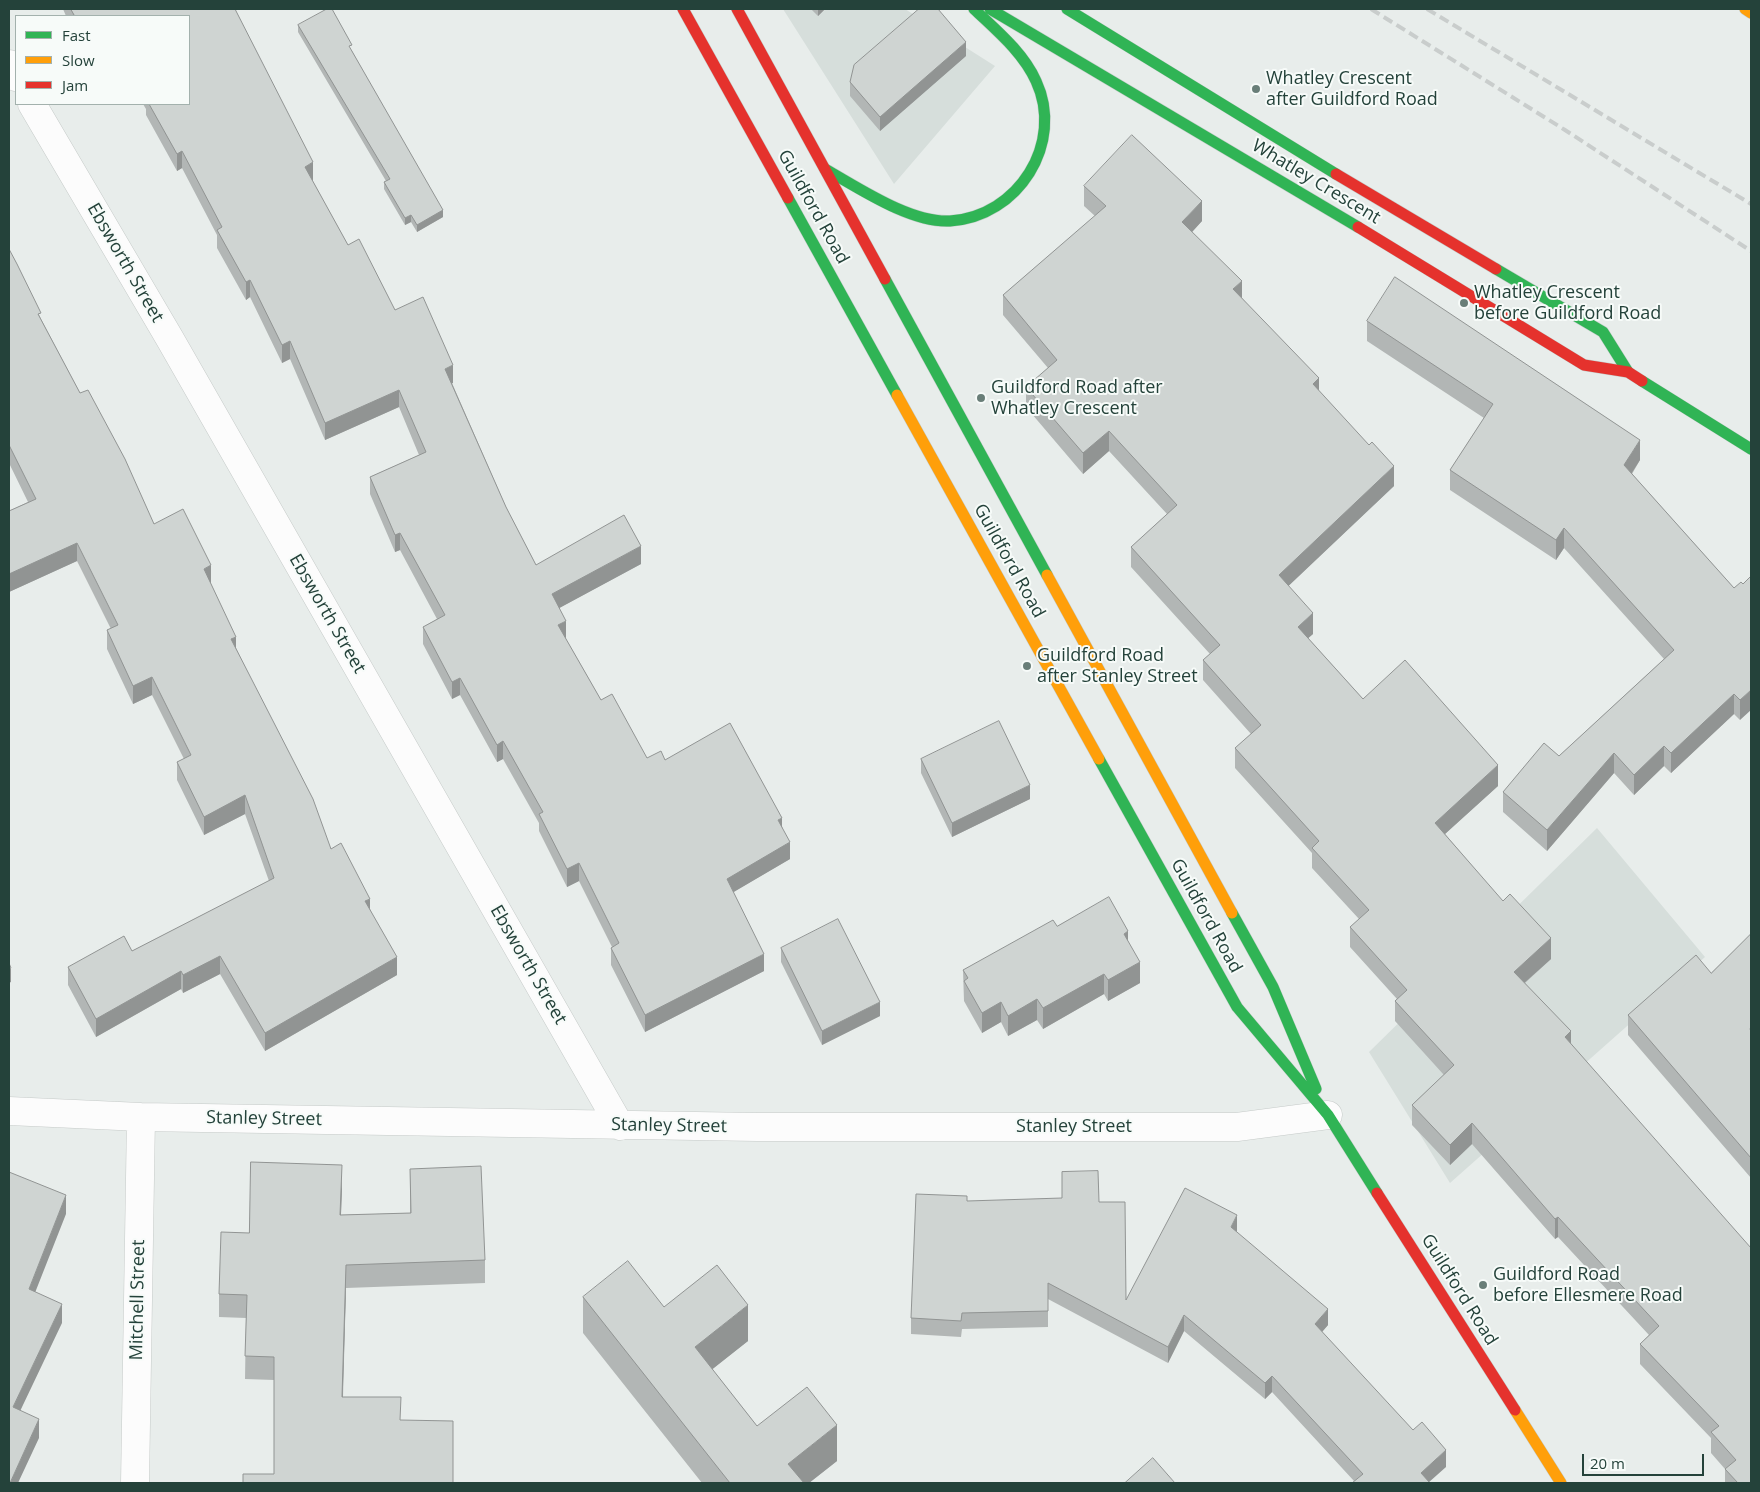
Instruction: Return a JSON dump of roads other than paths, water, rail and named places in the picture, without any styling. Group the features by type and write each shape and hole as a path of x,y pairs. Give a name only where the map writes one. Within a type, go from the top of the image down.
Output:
{"main road":[{"name":"Guildford Road","path":"683,9 1237,1008 1328,1115 1561,1483"},
{"name":"Guildford Road","path":"737,9 1272,987 1328,1115"},
{"path":"825,169 917,216 949,221 981,215 1009,200 1030,175 1043,145 1045,112 1037,82 1019,55 974,9"},
{"name":"Whatley Crescent","path":"990,9 1299,191 1584,365 1628,372 1751,449"},
{"name":"Whatley Crescent","path":"1067,9 1315,161 1603,332 1628,372"},
{"path":"1745,9 1751,13"}],"street":[{"path":"9,64 15,75"},
{"name":"Ebsworth Street","path":"33,105 175,348 620,1126"},
{"name":"Stanley Street","path":"9,1111 141,1117 620,1126 952,1128 1237,1126 1278,1123 1328,1115"},
{"name":"Mitchell Street","path":"135,1483 141,1117"}],"railway":[{"path":"1371,9 1565,130 1751,251"},
{"path":"1427,9 1751,204"}],"place":[{"name":"Whatley Crescent after Guildford Road","path":"1256,89"},
{"name":"Whatley Crescent before Guildford Road","path":"1464,303"},
{"name":"Guildford Road after Whatley Crescent","path":"981,398"},
{"name":"Guildford Road after Stanley Street","path":"1027,666"},
{"name":"Guildford Road before Ellesmere Road","path":"1483,1285"}]}
